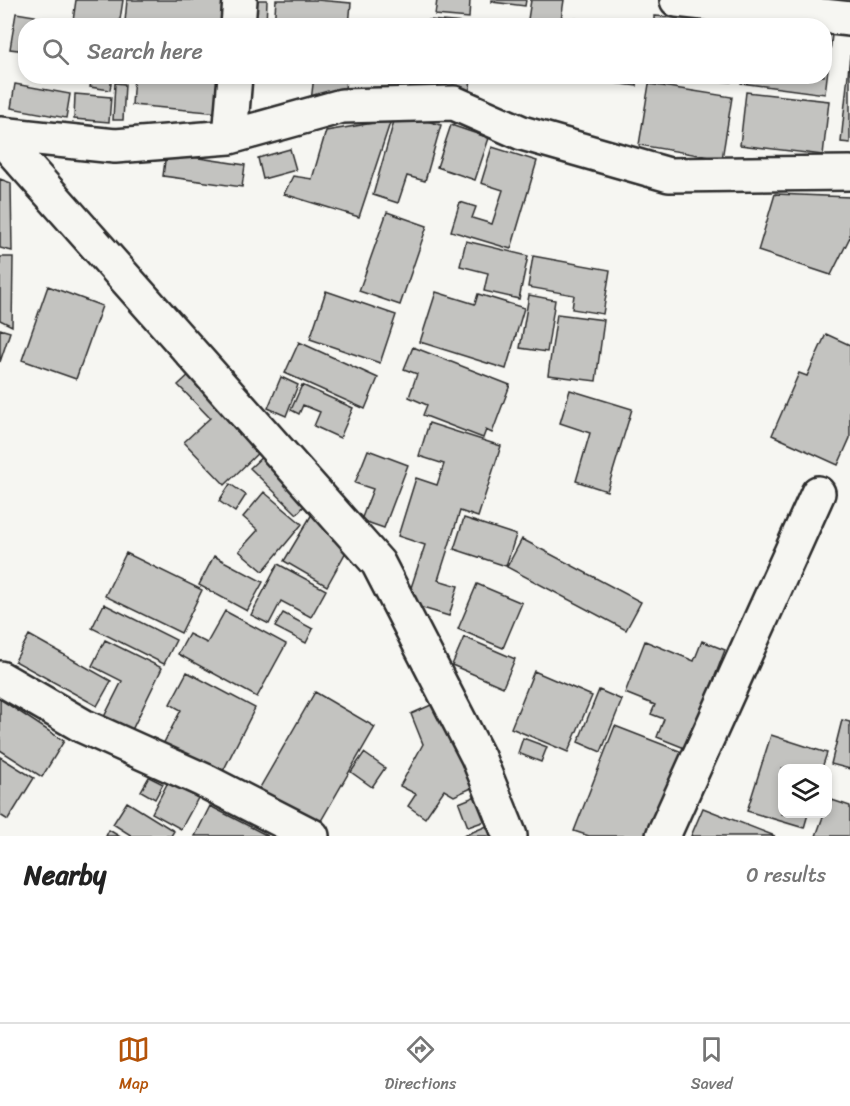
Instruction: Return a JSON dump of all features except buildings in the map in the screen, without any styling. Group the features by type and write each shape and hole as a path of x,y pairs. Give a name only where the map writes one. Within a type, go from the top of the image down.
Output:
{"street":[{"path":"239,18 240,0"},
{"path":"676,0 850,19"},
{"path":"230,138 233,84"},
{"path":"0,136 115,146 230,138 342,106 454,103 522,133 669,175 850,173"},
{"path":"0,136 378,563 478,757 510,836"},
{"path":"663,836 818,493"},
{"path":"0,678 83,726 203,780 312,836"}]}
